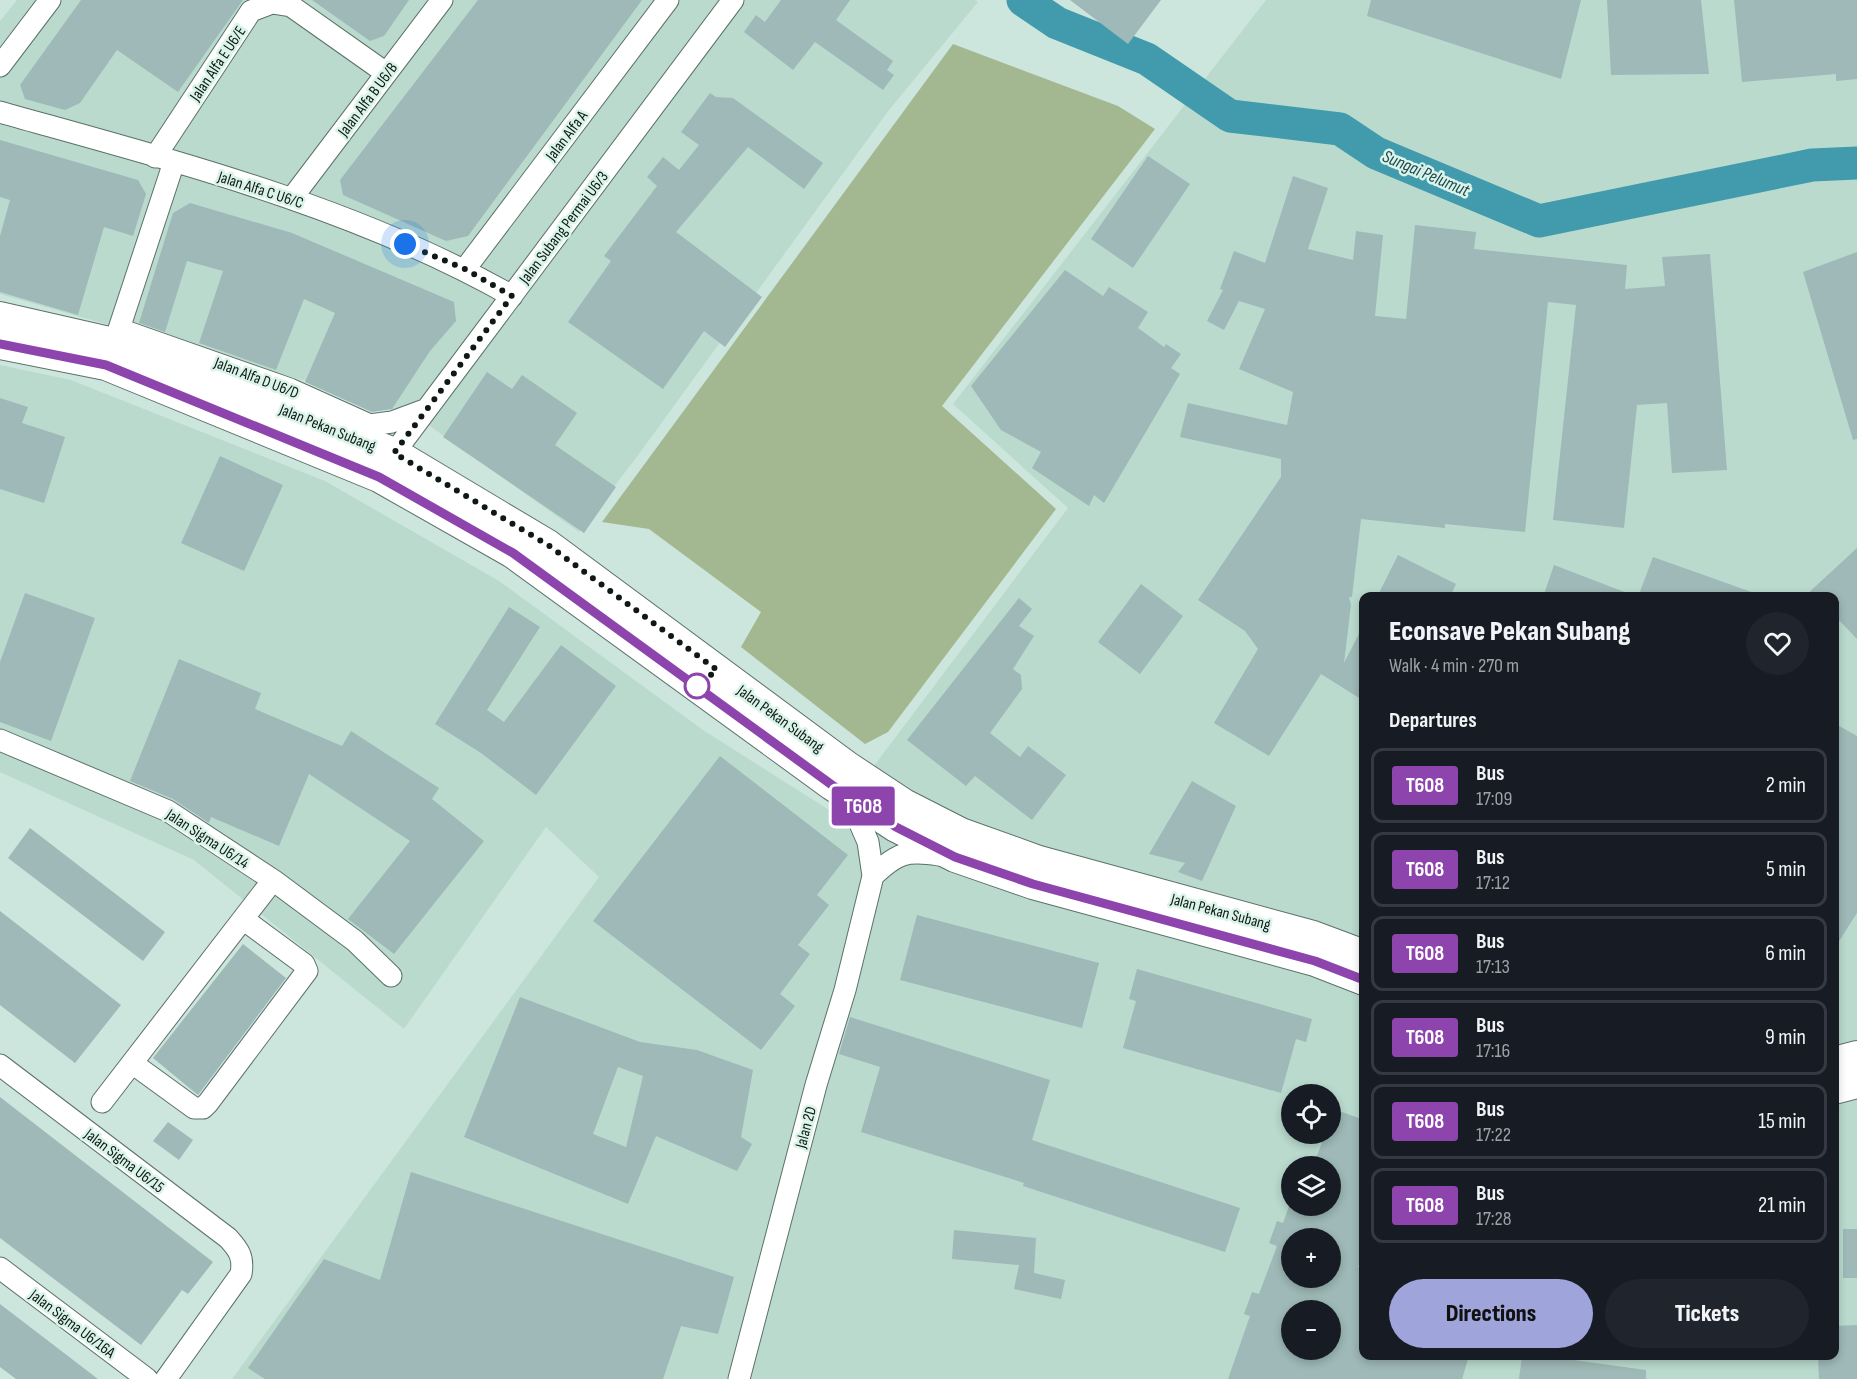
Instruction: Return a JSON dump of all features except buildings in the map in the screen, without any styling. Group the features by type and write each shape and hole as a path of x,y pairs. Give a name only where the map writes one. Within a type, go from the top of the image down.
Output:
{"main road":[{"name":"Jalan Pekan Subang","path":"0,318 116,336 394,453 548,545 848,767 904,804 961,833 1039,861 1313,936 1359,953"},
{"name":"Jalan Pekan Subang","path":"0,344 106,365 379,477 513,553 832,785 896,827 955,857 1033,884 1315,961 1359,978"},
{"path":"1839,1061 1857,1056"},
{"path":"1839,1088 1857,1083"}],"street":[{"path":"0,66 50,0"},
{"name":"Jalan Alfa B U6/B","path":"292,198 442,0"},
{"name":"Jalan Alfa A","path":"465,269 668,0"},
{"name":"Jalan Subang Permai U6/3","path":"394,453 733,0"},
{"name":"Jalan Alfa E U6/E","path":"116,336 164,159 251,11 272,3 291,6 386,74"},
{"name":"Jalan Alfa C U6/C","path":"0,112 292,198 465,269 512,296"},
{"name":"Jalan Alfa D U6/D","path":"116,336 290,389 370,425 400,419 427,409"},
{"name":"Jalan Sigma U6/14","path":"0,740 168,811 273,880 355,941 391,976"},
{"name":"Jalan 2D","path":"739,1379 816,1085 845,990 873,876 868,842 858,819 832,785"},
{"path":"873,876 892,857 914,851 955,857"},
{"path":"102,1101 273,880"},
{"path":"132,1063 194,1108 203,1108 208,1103 307,970 304,964 243,919"},
{"name":"Jalan Sigma U6/15","path":"1,1069 228,1238 238,1249 243,1260 241,1274 166,1379"},
{"name":"Jalan Sigma U6/16A","path":"0,1268 147,1379"}],"shaded area":[{"path":"17,0 975,0 978,2 889,110 636,458 579,532 420,419 320,385 0,294 0,21"},
{"path":"1266,0 1857,0 1857,1379 232,1379 599,877 546,827 404,1029 194,860 0,772 0,365 71,380 325,481 499,581 703,730 837,815 1068,508 953,404"}],"green space":[{"path":"953,44 1118,106 1155,129 942,406 1056,509 888,732 865,744 741,647 761,612 649,529 602,522"}],"waterway":[{"name":"Sungai Pelumut","path":"1023,0 1057,23 1147,59 1230,116 1340,129 1376,153 1539,221 1812,165 1857,163"}],"bus line":[{"name":"T608","path":"0,344 106,365 379,477 513,553 832,785 896,827 955,857 1033,884 1315,961 1359,978"}],"route":[{"path":"405,244 465,269 512,296 394,453 548,545 717,670 697,686"}]}
